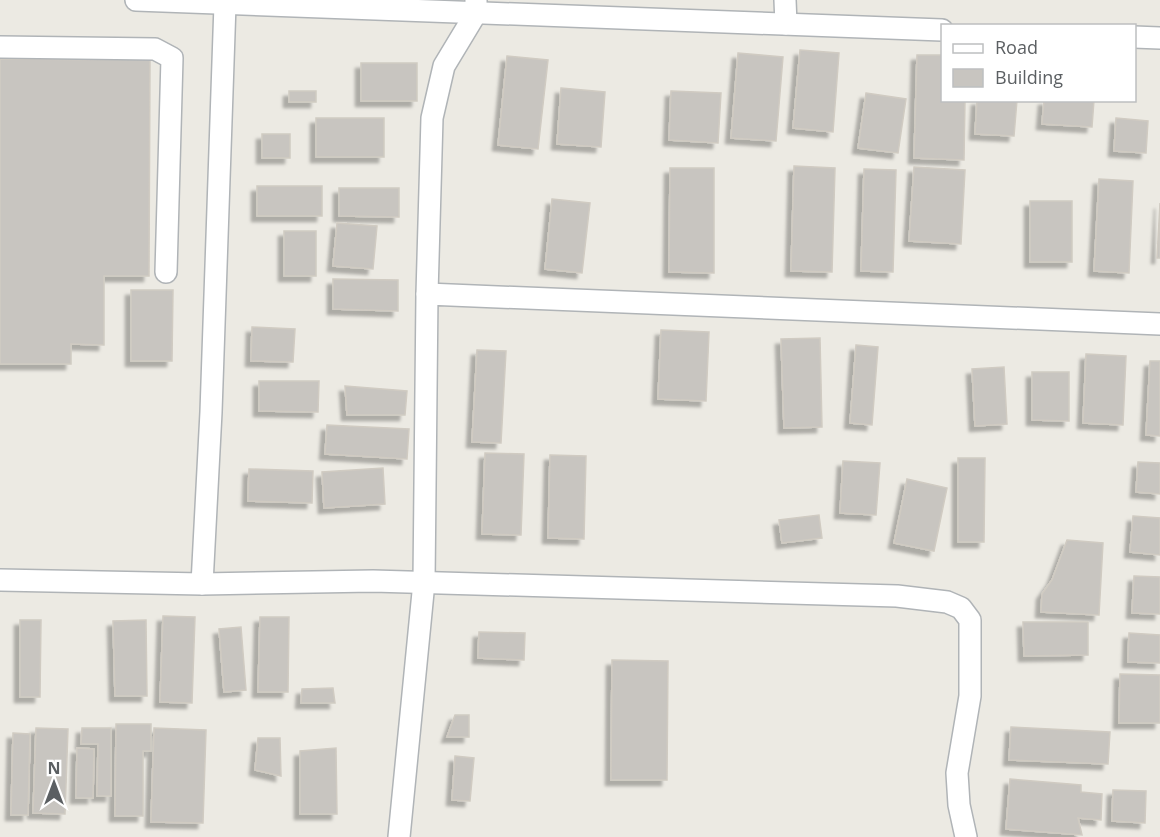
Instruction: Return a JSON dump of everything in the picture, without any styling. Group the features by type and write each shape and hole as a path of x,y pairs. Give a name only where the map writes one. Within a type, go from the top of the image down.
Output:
{"street":[{"path":"136,0 225,4 476,6 786,24 941,30"},
{"path":"785,0 786,24"},
{"path":"202,584 211,412 225,4"},
{"path":"399,837 424,582 427,294 432,118 444,66 476,6"},
{"path":"1136,37 1160,38"},
{"path":"0,47 155,49 172,58 166,272"},
{"path":"427,294 1160,324"},
{"path":"0,579 202,584 424,582 897,596 947,602 961,608 970,620 970,696 957,773 959,806 966,837"}],"building":[{"path":"800,50 839,53 833,132 793,128"},
{"path":"738,53 783,57 776,141 731,138"},
{"path":"917,55 941,55 941,102 965,102 964,160 914,158"},
{"path":"507,56 548,60 538,149 498,145"},
{"path":"0,59 150,60 149,276 104,276 104,345 71,344 71,364 0,364"},
{"path":"361,63 417,63 417,101 361,101"},
{"path":"561,88 605,92 601,147 557,144"},
{"path":"289,91 316,91 316,102 289,102"},
{"path":"671,91 721,93 718,143 669,140"},
{"path":"866,93 906,99 898,153 858,148"},
{"path":"977,102 1017,102 1014,136 975,134"},
{"path":"1044,102 1094,102 1092,127 1042,124"},
{"path":"316,118 384,118 384,157 316,157"},
{"path":"1116,118 1148,121 1146,153 1114,151"},
{"path":"262,134 290,134 290,158 262,158"},
{"path":"794,166 835,168 832,272 791,271"},
{"path":"914,167 965,170 961,244 909,241"},
{"path":"670,168 714,168 714,273 669,272"},
{"path":"864,169 896,170 893,272 861,271"},
{"path":"1099,179 1133,181 1129,273 1094,271"},
{"path":"257,186 322,186 322,216 257,216"},
{"path":"339,188 399,188 399,217 339,216"},
{"path":"552,199 590,203 582,273 545,269"},
{"path":"1030,201 1072,201 1072,262 1030,262"},
{"path":"1160,203 1160,258 1157,258"},
{"path":"337,223 377,226 373,269 333,266"},
{"path":"284,231 316,231 316,276 284,276"},
{"path":"333,279 398,280 398,311 333,309"},
{"path":"131,290 173,290 172,361 131,361"},
{"path":"252,327 295,329 293,362 251,361"},
{"path":"661,330 709,332 706,401 658,399"},
{"path":"820,338 822,427 784,428 781,339"},
{"path":"856,345 878,347 872,425 850,423"},
{"path":"477,350 506,351 501,443 472,442"},
{"path":"1086,354 1126,356 1123,425 1083,423"},
{"path":"1150,361 1160,361 1160,436 1146,435"},
{"path":"1004,367 1007,424 975,426 972,369"},
{"path":"1032,372 1069,372 1069,421 1032,420"},
{"path":"259,381 319,381 318,412 259,411"},
{"path":"345,386 407,391 405,415 347,415"},
{"path":"327,425 409,429 407,459 325,454"},
{"path":"485,453 524,454 521,535 482,534"},
{"path":"550,455 586,456 584,539 548,538"},
{"path":"958,458 985,458 984,542 958,542"},
{"path":"843,461 880,463 876,515 840,513"},
{"path":"1138,462 1160,463 1160,494 1136,492"},
{"path":"383,468 385,504 324,508 322,472"},
{"path":"249,469 313,471 312,503 248,501"},
{"path":"907,479 947,488 934,551 894,543"},
{"path":"819,515 822,538 782,543 779,520"},
{"path":"1133,516 1160,518 1160,555 1130,552"},
{"path":"1067,540 1103,543 1099,615 1041,612 1042,594 1052,580"},
{"path":"1134,576 1160,577 1160,614 1132,613"},
{"path":"163,616 195,617 192,703 160,702"},
{"path":"260,617 289,617 288,692 258,692"},
{"path":"20,620 41,620 40,697 20,697"},
{"path":"146,620 147,696 115,696 113,621"},
{"path":"1023,622 1088,622 1088,655 1024,656"},
{"path":"241,627 246,690 224,692 219,629"},
{"path":"479,632 525,633 524,660 478,658"},
{"path":"1129,633 1160,635 1160,663 1128,662"},
{"path":"612,660 668,661 667,780 611,780"},
{"path":"1120,674 1160,675 1160,723 1119,723"},
{"path":"333,688 335,703 301,703 302,689"},
{"path":"455,715 469,715 469,737 447,737"},
{"path":"116,724 151,724 151,751 143,751 143,816 115,816"},
{"path":"1011,727 1110,732 1108,764 1009,760"},
{"path":"36,728 68,729 65,814 33,813"},
{"path":"82,728 111,728 111,796 97,796 98,744 81,744"},
{"path":"154,728 206,730 203,823 151,822"},
{"path":"13,733 30,734 28,815 11,815"},
{"path":"258,738 280,738 281,776 255,770"},
{"path":"77,748 94,749 93,798 76,798"},
{"path":"336,748 337,814 300,814 300,751"},
{"path":"455,756 474,758 470,801 452,800"},
{"path":"1010,779 1081,785 1081,792 1102,794 1101,820 1078,818 1082,835 1006,829"},
{"path":"1113,790 1146,791 1145,823 1112,821"}]}
